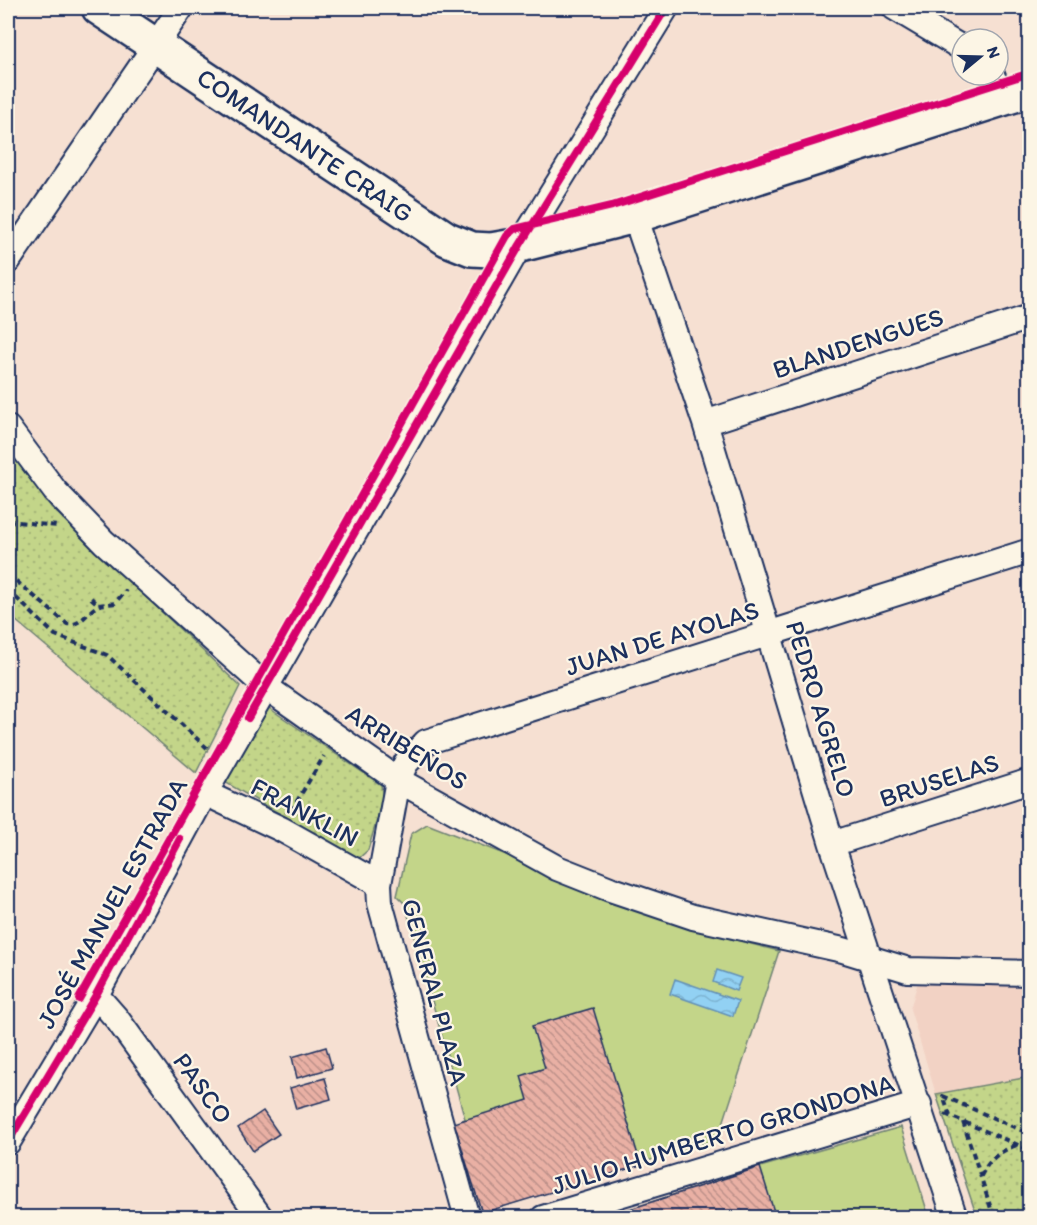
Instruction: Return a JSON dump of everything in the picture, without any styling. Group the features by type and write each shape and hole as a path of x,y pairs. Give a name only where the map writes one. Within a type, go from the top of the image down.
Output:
{"main road":[{"name":"COMANDANTE CRAIG","path":"99,8 447,239 472,249 491,250 520,245 635,216 1008,87"}],"street":[{"path":"8,261 181,8"},
{"name":"JOSÉ MANUEL ESTRADA","path":"8,1142 96,995 205,793 520,245 666,8"},
{"path":"895,8 950,41"},
{"name":"PEDRO AGRELO","path":"635,216 705,423 832,844 955,1218"},
{"name":"BLANDENGUES","path":"705,423 1029,317"},
{"name":"ARRIBEÑOS","path":"8,428 43,476 75,512 139,574 266,687 398,780 557,868 693,917 870,957 915,970 1029,972"},
{"name":"JUAN DE AYOLAS","path":"398,780 406,763 426,742 1029,551"},
{"name":"GENERAL PLAZA","path":"398,780 379,884 380,903 467,1218"},
{"name":"BRUSELAS","path":"832,844 1029,781"},
{"name":"FRANKLIN","path":"205,793 281,829 379,884"},
{"name":"PASCO","path":"96,995 117,1019 261,1218"},
{"name":"JULIO HUMBERTO GRONDONA","path":"543,1218 919,1104"}],"path":[{"path":"8,522 58,526 75,512"},
{"path":"8,574 67,624 72,625 78,623 99,605 115,603 139,574"},
{"path":"8,590 55,635 107,655 222,763"},
{"path":"91,598 99,605"},
{"path":"281,829 336,737"},
{"path":"950,1116 943,1096 1029,1134"},
{"path":"994,1218 963,1121 1029,1150"},
{"path":"981,1177 987,1163 996,1155 1018,1145"}],"shaded area":[{"path":"918,982 1029,986 1029,1077 936,1094 910,1009"}],"green space":[{"path":"8,446 52,508 240,686 196,773 8,614"},
{"path":"266,706 381,785 383,799 368,850 358,859 223,781"},
{"path":"427,824 704,932 779,951 718,1139 482,1213 454,1123 465,1119 405,904 397,896 411,834"},
{"path":"1029,1077 1029,1217 977,1217 936,1094"},
{"path":"901,1127 929,1217 602,1218 760,1167"}],"water":[{"path":"717,970 741,978 736,991 713,982"},
{"path":"675,979 738,1001 733,1016 670,994"}],"building":[{"path":"593,1008 641,1165 482,1213 454,1123 528,1100 521,1076 545,1068 532,1026"},
{"path":"326,1047 332,1068 297,1078 292,1057"},
{"path":"325,1078 331,1099 296,1109 290,1088"},
{"path":"263,1111 279,1134 253,1151 238,1128"},
{"path":"760,1167 776,1218 602,1218"}],"cycle path":[{"path":"248,718 520,245 666,8"},
{"path":"79,999 507,236 515,229 612,206 1030,73"},
{"path":"8,1142 96,995 180,839"}]}
